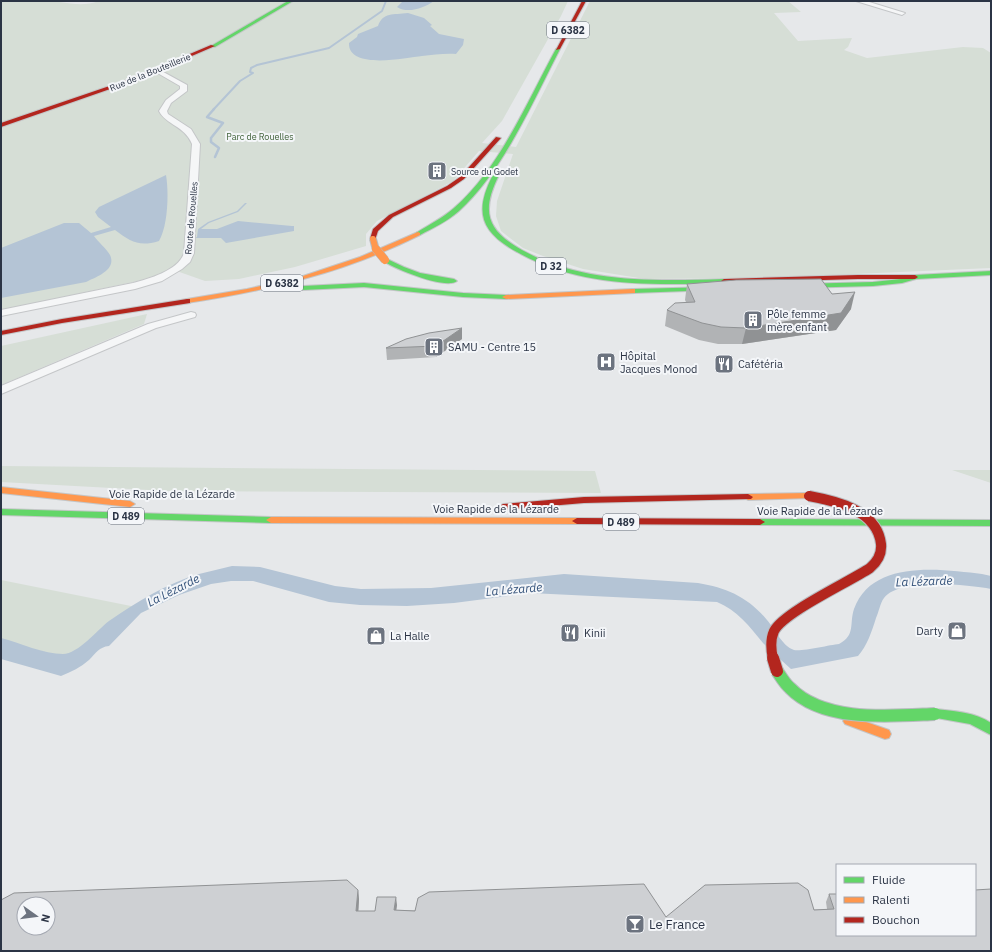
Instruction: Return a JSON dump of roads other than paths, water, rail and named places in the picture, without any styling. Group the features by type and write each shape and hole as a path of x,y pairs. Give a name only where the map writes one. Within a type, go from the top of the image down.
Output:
{"main road":[{"name":"Rue de la Bouteillerie","path":"1,124 102,92 215,45 291,1"},
{"name":"D 6382","path":"1,333 96,314 257,289 302,278 348,265 379,252 436,224 470,198 489,174 509,132 577,1"},
{"name":"D 6382","path":"1,326 78,310 255,283 302,272 365,251 427,221 460,197 482,170 509,132 584,1"},
{"path":"466,282 417,275 403,271 385,260 378,253 374,247 373,238 375,230 390,216 449,187 462,178 509,132"},
{"name":"D 32","path":"509,132 486,196 485,209 488,222 497,235 514,251 553,267 614,279 659,283 915,277 991,273"},
{"name":"D 32","path":"515,287 633,291 857,284 904,281 915,277"},
{"path":"96,314 178,306 332,285 376,286 444,294 479,296 531,296 633,291"},
{"path":"1,339 86,317"},
{"name":"Voie Rapide de la Lézarde","path":"1,490 138,505 1,505"},
{"name":"Voie Rapide de la Lézarde","path":"647,508 499,507 584,500 809,496 831,499 850,505 866,517 876,528 882,549 879,557 872,566 790,615 777,627 771,640 771,653 774,667 782,680 794,692 816,706"},
{"name":"Voie Rapide de la Lézarde","path":"823,510 871,510"},
{"name":"Voie Rapide de la Lézarde","path":"1,512 252,520 991,523"},
{"name":"D 489","path":"68,523 252,520"},
{"path":"647,522 913,532"},
{"path":"816,706 865,715 935,714 962,716 981,722 991,730"},
{"path":"816,706 832,715 885,734"},
{"path":"935,714 972,710"}],"street":[{"path":"858,1 902,13"},
{"name":"Route de Rouelles","path":"1,313 135,286 165,276 174,271 187,260 189,253 196,144 194,137 189,130 165,115 163,111 164,106 184,89 183,85 156,70"},
{"path":"1,390 152,326 192,315"}],"water":[{"path":"403,1 434,1 421,8 406,10 397,7"},
{"path":"408,13 424,18 439,34 464,39 463,45 456,54 439,54 391,60 367,60 358,57 351,51 349,43 357,37 358,34 378,26 386,16"},
{"path":"166,175 167,209 162,235 159,241 146,244 136,242 126,238 115,230 94,236 110,255 111,260 111,265 100,275 86,282 1,298 1,248 64,223 79,223 91,233 111,227 98,217 95,212 99,207"},
{"path":"245,203 247,203 238,212 209,223 201,229 217,229 238,221 294,226 294,231 226,243 221,238 195,238 197,237 198,229 208,222 237,211"},
{"name":"La Lézarde","path":"232,566 260,567 335,586 361,589 431,588 564,574 698,583 728,591 752,605 760,612 786,645 794,650 839,644 844,641 850,633 854,609 863,593 876,582 892,575 909,571 928,570 947,570 982,574 991,576 991,589 935,584 905,587 892,591 884,598 869,638 858,656 791,669 763,643 737,614 717,602 530,593 454,603 407,606 360,605 329,602 253,581 231,581 211,584 179,595 141,613 109,646 100,649 83,665 61,676 1,659 1,638 56,654 69,653 81,646 109,621 152,594 187,578"}],"waterway":[{"path":"213,110 240,81 253,73 250,72 251,68 257,65 329,48 382,11 386,1"},
{"path":"214,109 207,117 223,123 211,138 211,142 219,148 215,157"}],"place":[{"name":"Source du Godet","path":"437,171"},
{"name":"Pôle femme mère enfant","path":"753,320"},
{"name":"SAMU - Centre 15","path":"434,347"},
{"name":"Hôpital Jacques Monod","path":"606,362"},
{"name":"Cafétéria","path":"724,364"},
{"name":"Darty","path":"957,631"},
{"name":"Kinii","path":"570,633"},
{"name":"La Halle","path":"376,636"},
{"name":"Le France","path":"635,924"}],"park label":[{"name":"Parc de Rouelles","path":"260,136"}]}
